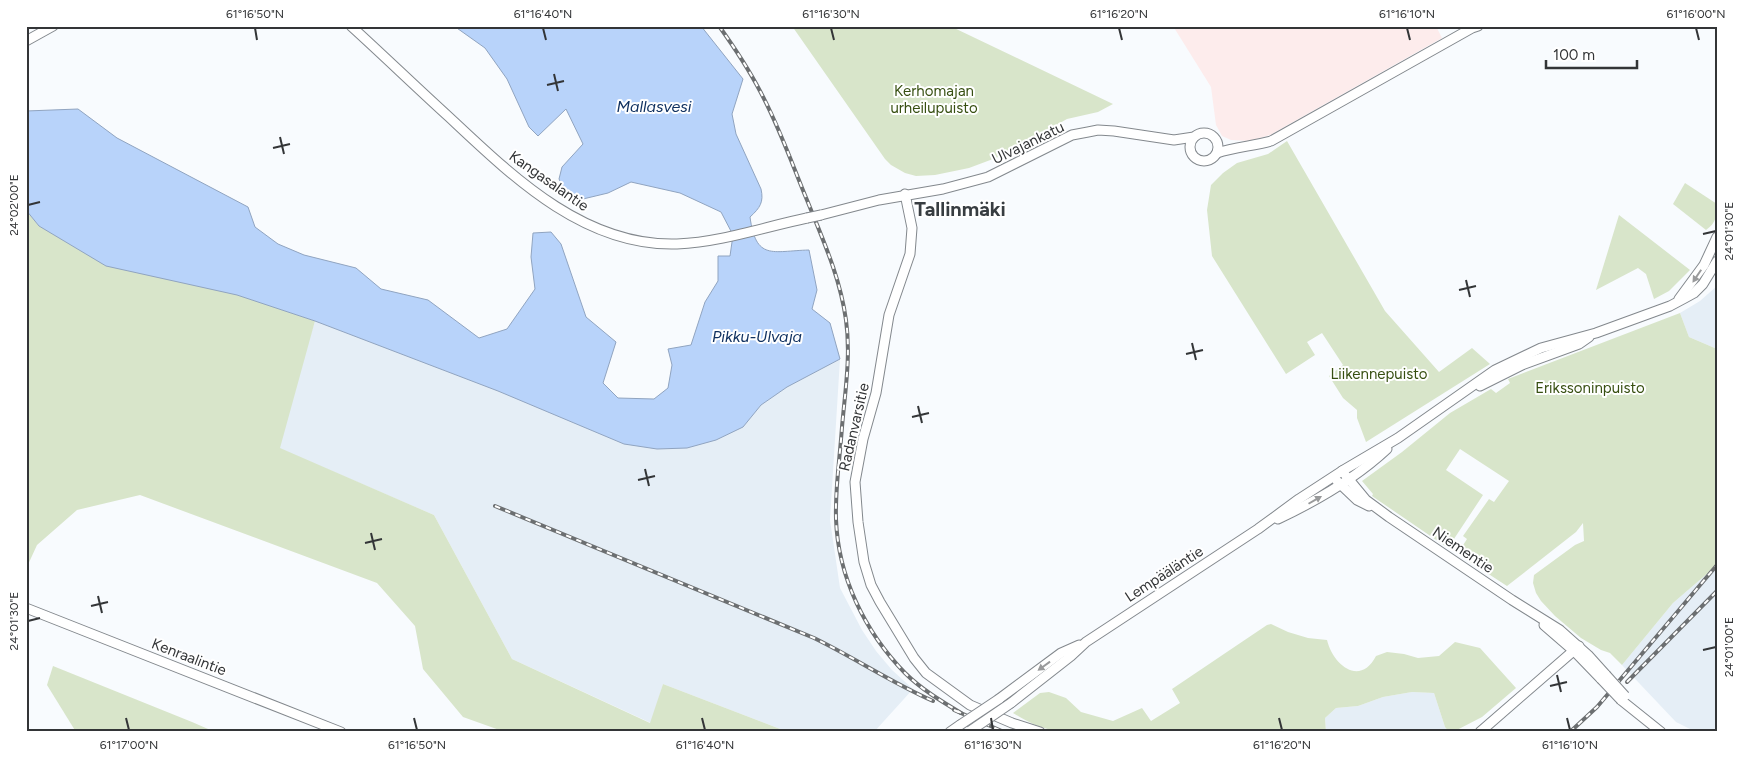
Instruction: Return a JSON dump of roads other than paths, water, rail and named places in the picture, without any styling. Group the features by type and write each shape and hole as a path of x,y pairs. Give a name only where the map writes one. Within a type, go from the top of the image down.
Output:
{"main road":[{"path":"26,41 53,26"},
{"name":"Kangasalantie","path":"351,26 500,164 546,200 586,224 612,235 642,241 676,244 723,238 895,196"},
{"path":"1236,147 1204,133 1194,137 1191,151 1195,157 1205,161 1217,153 1236,147 1271,141 1475,27"},
{"name":"Ulvajankatu","path":"895,196 943,189 988,177 1072,135 1098,130 1174,140 1194,137"},
{"path":"1216,139 1217,153"},
{"name":"Ulvajankatu","path":"1174,140 1191,151"},
{"name":"Radanvarsitie","path":"905,194 912,228 910,254 889,315 876,394 863,439 855,482 864,562 880,602 914,658 926,673 970,705 1012,723 1040,732"},
{"path":"1675,303 1701,270 1717,237"},
{"name":"Lempääläntie","path":"950,732 1062,653 1086,642 1258,529 1334,476 1398,438 1456,399 1552,349 1578,344 1596,333 1675,303 1694,293 1708,278 1717,261"},
{"name":"Lempääläntie","path":"1258,529 1291,513 1340,485 1370,464 1398,438"},
{"name":"Niementie","path":"1342,471 1366,500 1383,513 1527,609 1574,646 1634,709 1661,732"},
{"name":"Niementie","path":"1334,476 1340,485 1357,500 1383,513"},
{"name":"Kenraalintie","path":"26,608 341,732"},
{"name":"Lempääläntie","path":"969,731 1011,703 1086,642"},
{"path":"1480,732 1553,668 1574,646"}],"water":[{"name":"Pikku-Ulvaja","path":"454,26 701,26 743,79 732,114 736,134 761,189 762,198 760,204 750,217 757,241 762,247 776,252 809,250 817,290 812,309 830,323 840,359 787,387 761,405 743,427 716,440 687,448 657,449 624,444 498,391 315,321 237,295 106,266 39,226 26,210 26,111 78,109 117,138 248,207 255,227 278,244 304,255 356,268 381,289 428,300 479,338 507,329 535,289 531,257 533,233 551,232 561,244 586,317 616,342 603,383 618,398 654,399 668,388 672,365 668,349 691,345 705,302 718,281 718,256 730,256 733,235 721,212 680,193 631,182 608,193 583,199 565,191 559,179 562,167 583,144 566,109 538,136 529,127 507,79 485,48"}],"railway":[{"path":"719,26 751,74 773,118 825,244 840,289 846,320 848,360 837,484 836,519 838,541 848,582 866,622 891,657 918,684 961,713"},
{"path":"495,506 814,638 933,701"},
{"path":"1570,732 1597,707 1717,565"},
{"path":"1627,682 1717,591"},
{"path":"954,710 1004,732"}],"district":[{"name":"Tallinmäki","path":"960,209"}],"park label":[{"name":"Kerhomajan urheilupuisto","path":"934,100"},
{"name":"Liikennepuisto","path":"1379,374"},
{"name":"Erikssoninpuisto","path":"1590,388"}],"water label":[{"name":"Mallasvesi","path":"654,106"}]}
